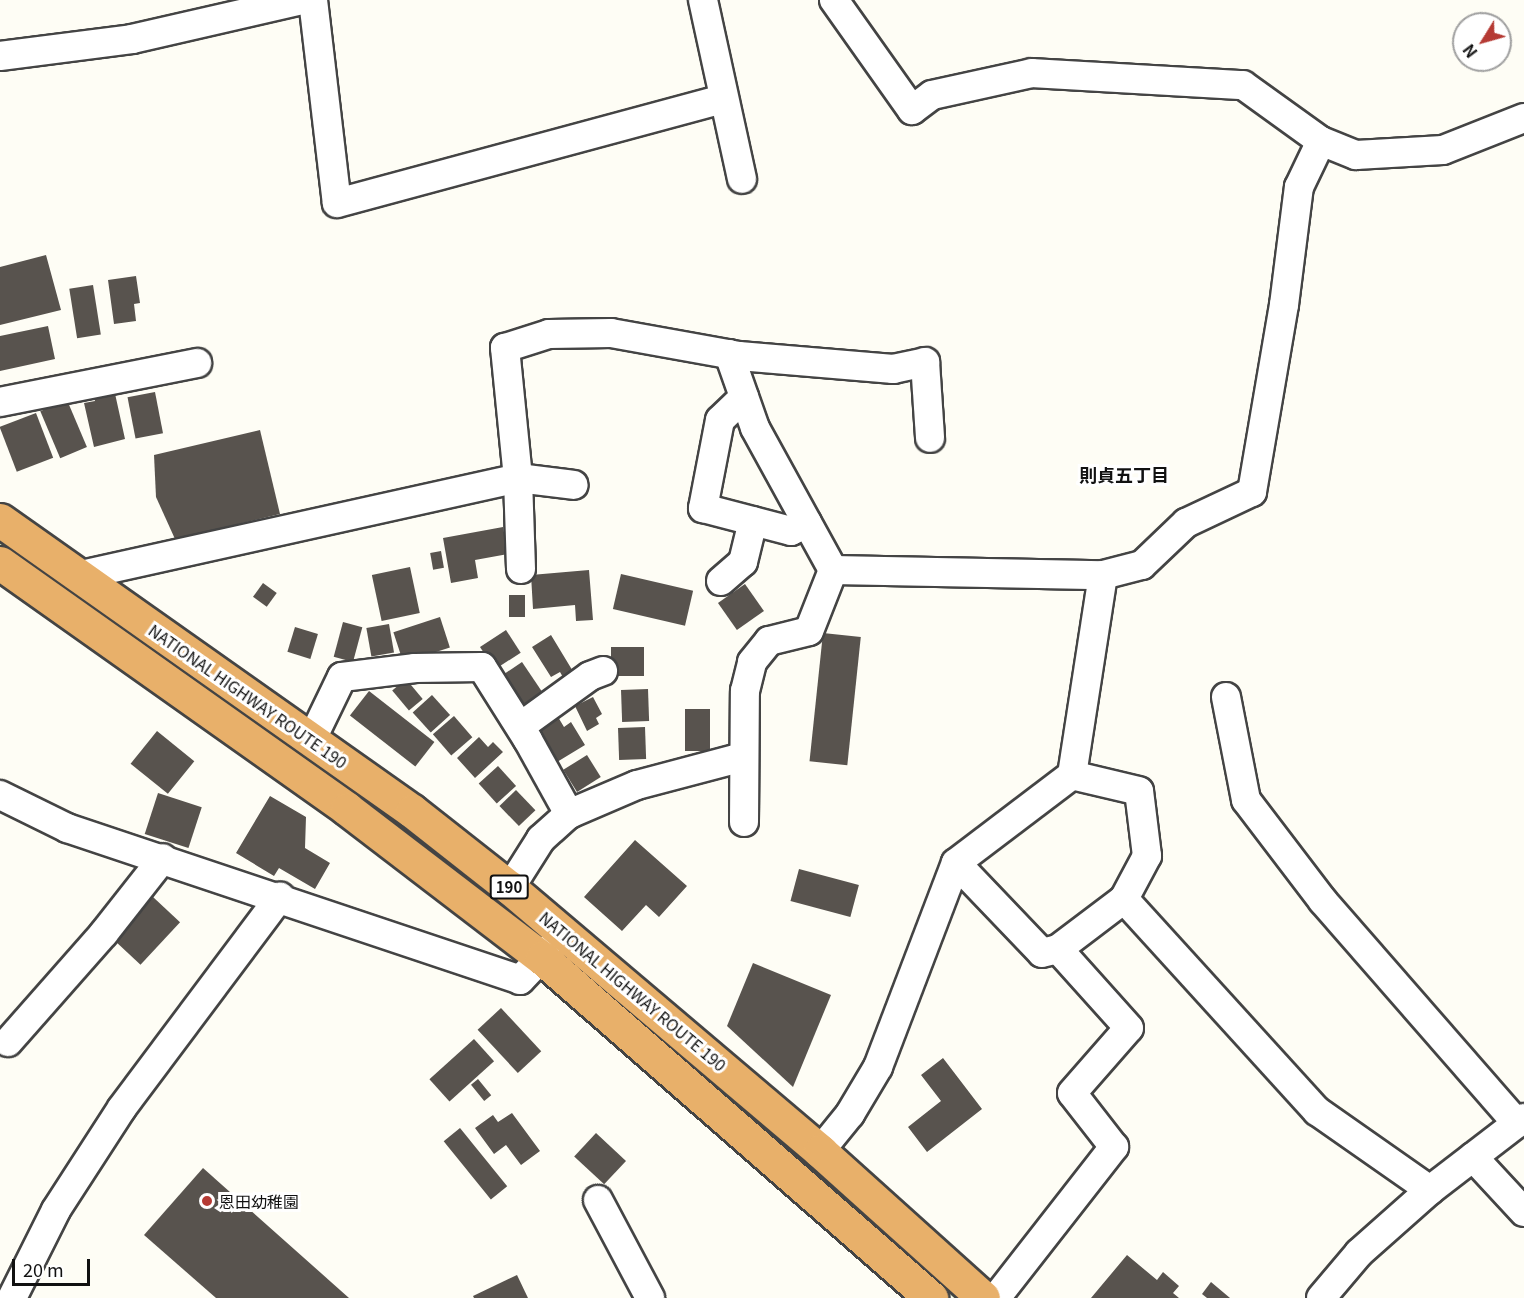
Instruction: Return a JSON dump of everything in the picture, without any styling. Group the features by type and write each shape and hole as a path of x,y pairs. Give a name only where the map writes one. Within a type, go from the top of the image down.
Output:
{"highway":[{"name":"NATIONAL HIGHWAY ROUTE 190","path":"0,520 412,811 510,888 820,1150 983,1298"},
{"name":"NATIONAL HIGHWAY ROUTE 190","path":"0,563 347,809 542,958 931,1298"}],"street":[{"path":"313,0 337,203 723,99"},
{"path":"703,0 742,179"},
{"path":"834,0 912,110 932,95 1032,73 1243,85 1321,141 1356,154 1443,150 1524,118"},
{"path":"0,56 132,39 289,2"},
{"path":"833,570 1103,575 1142,565 1186,523 1252,492 1284,305 1299,188 1321,141"},
{"path":"521,569 518,478 505,348 549,334 611,333 729,354 893,369 925,362 930,438"},
{"path":"729,354 755,428 833,570 809,631 769,641 752,662 745,691 744,822"},
{"path":"0,402 197,363"},
{"path":"744,397 720,420 703,507 791,531 807,522"},
{"path":"77,576 518,478 574,485"},
{"path":"721,581 743,562 753,521"},
{"path":"820,1150 850,1114 879,1067 956,863 1072,775 1103,575"},
{"path":"312,741 342,677 415,668 482,667 520,726 569,814"},
{"path":"520,726 590,676 603,671"},
{"path":"1226,697 1246,800 1323,901 1521,1120 1430,1190 1359,1253 1321,1298"},
{"path":"510,888 541,839 569,814 637,785 743,757"},
{"path":"956,863 1042,953 1058,949 1124,899 1147,856 1139,791 1072,775"},
{"path":"0,795 67,828 280,897 520,980 564,932"},
{"path":"8,1042 163,858"},
{"path":"12,1298 56,1210 122,1108 280,897"},
{"path":"1124,899 1317,1111 1430,1190"},
{"path":"996,1298 1114,1147 1072,1093 1129,1028 1058,949"},
{"path":"1473,1157 1524,1212"},
{"path":"598,1200 650,1298"}],"green space":[{"path":"0,536 513,906 538,929 536,933 0,549"},
{"path":"589,969 964,1295 962,1298 954,1298 583,976"}],"building":[{"path":"46,255 61,310 0,325 0,267"},
{"path":"136,276 140,303 134,304 136,321 114,324 108,280"},
{"path":"93,285 101,334 77,338 69,289"},
{"path":"48,326 55,359 0,371 0,336"},
{"path":"114,389 125,439 94,447 84,403 95,401 93,394"},
{"path":"155,392 163,433 136,439 128,397"},
{"path":"67,400 87,447 60,458 40,411"},
{"path":"36,413 53,458 17,472 0,427"},
{"path":"260,430 280,514 175,539 156,497 154,455"},
{"path":"503,527 508,554 475,560 478,578 451,583 443,538"},
{"path":"441,551 444,568 433,570 430,553"},
{"path":"410,567 420,613 382,621 372,575"},
{"path":"589,570 593,620 576,621 575,605 533,609 531,575"},
{"path":"621,574 693,591 685,626 613,609"},
{"path":"263,583 277,593 267,607 253,597"},
{"path":"745,584 764,611 737,630 718,603"},
{"path":"509,595 525,595 525,617 509,617"},
{"path":"440,617 450,647 403,663 393,632"},
{"path":"343,622 362,627 353,662 334,657"},
{"path":"389,624 394,653 371,657 366,628"},
{"path":"295,627 318,634 310,659 287,652"},
{"path":"506,630 521,653 495,670 480,647"},
{"path":"823,633 861,637 847,765 810,761"},
{"path":"551,635 574,673 564,679 560,672 551,677 532,647"},
{"path":"611,647 644,647 644,676 611,676"},
{"path":"522,662 545,696 523,711 500,677"},
{"path":"406,679 423,699 409,710 392,691"},
{"path":"648,689 649,721 622,722 621,690"},
{"path":"369,691 434,742 415,767 350,715"},
{"path":"432,695 450,715 431,732 413,712"},
{"path":"593,697 602,714 596,718 599,724 587,731 575,706"},
{"path":"685,709 710,709 710,751 685,751"},
{"path":"454,716 472,737 451,756 433,734"},
{"path":"558,717 564,727 571,722 585,745 557,762 537,729"},
{"path":"645,727 646,759 619,760 618,728"},
{"path":"157,731 194,761 168,794 131,764"},
{"path":"479,737 488,747 493,742 503,752 475,778 457,758"},
{"path":"587,755 601,777 577,792 563,770"},
{"path":"498,766 516,786 497,803 479,783"},
{"path":"516,790 535,810 519,826 499,806"},
{"path":"158,793 202,807 188,848 145,834"},
{"path":"270,796 306,817 305,848 330,863 315,889 279,868 274,876 236,853"},
{"path":"635,840 687,886 659,917 646,905 622,931 584,897"},
{"path":"799,869 859,885 850,917 790,901"},
{"path":"153,897 180,922 141,965 113,939"},
{"path":"753,963 831,995 793,1087 727,1026"},
{"path":"501,1008 541,1051 518,1073 478,1030"},
{"path":"474,1039 494,1061 449,1101 429,1079"},
{"path":"943,1058 982,1109 927,1152 908,1127 941,1101 921,1075"},
{"path":"478,1079 491,1095 484,1101 471,1085"},
{"path":"512,1113 540,1151 521,1165 506,1145 494,1154 475,1128 493,1115 498,1122"},
{"path":"460,1128 507,1186 491,1200 444,1141"},
{"path":"596,1133 626,1161 604,1184 574,1156"},
{"name":"恩田幼稚園","path":"203,1168 349,1298 216,1298 144,1235"},
{"path":"1127,1255 1157,1280 1163,1272 1179,1286 1173,1293 1179,1298 1091,1298"},
{"path":"517,1275 528,1298 474,1298 473,1296"},
{"path":"1211,1282 1230,1298 1207,1298 1202,1294"}],"place":[{"name":"恩田幼稚園","path":"207,1201"}],"district":[{"name":"則貞五丁目","path":"1124,474"}]}
